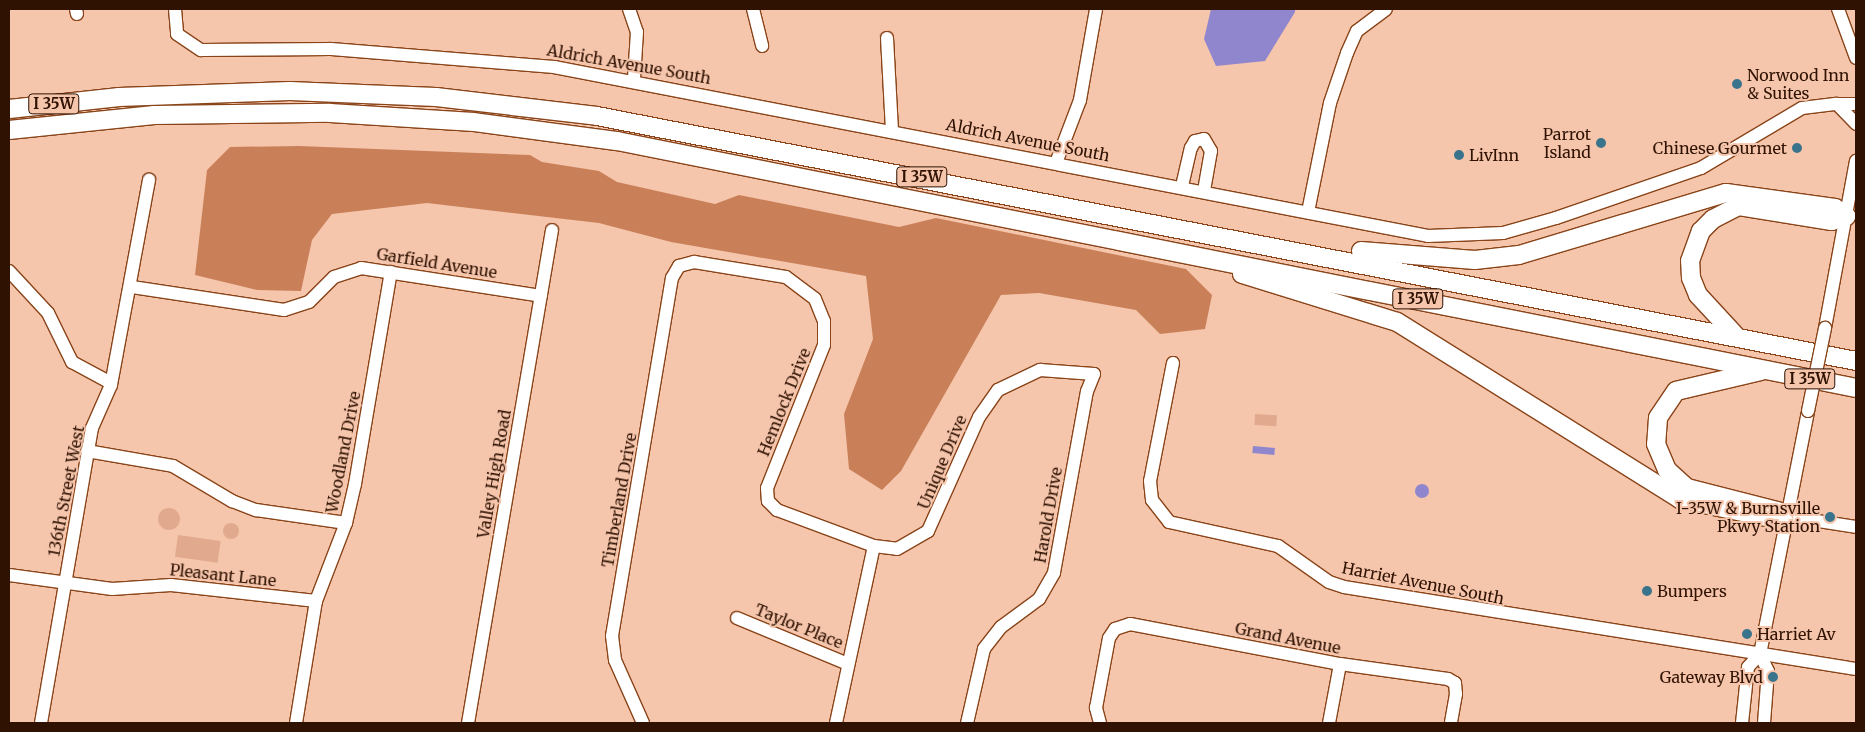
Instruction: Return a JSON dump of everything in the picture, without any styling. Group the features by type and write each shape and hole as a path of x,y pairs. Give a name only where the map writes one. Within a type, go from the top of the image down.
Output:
{"highway":[{"name":"I 35W","path":"9,109 197,92 334,91 472,101 634,122 1225,235 1856,361"},
{"name":"I 35W","path":"9,130 237,112 330,112 474,122 648,146 1191,252 1856,388"},
{"path":"1225,235 1417,258 1475,260 1552,248 1726,193 1835,208 1851,217"},
{"path":"1736,336 1698,295 1691,278 1690,261 1701,231 1713,219 1739,206 1832,221 1851,217"},
{"path":"1191,252 1224,269 1397,322 1680,499 1772,518 1786,516"},
{"path":"1764,370 1693,384 1672,395 1658,418 1656,444 1661,461 1687,488 1741,498 1775,507 1786,516"}],"street":[{"name":"Aldrich Avenue South","path":"175,9 177,34 187,44 201,50 331,49 442,56 634,79 1056,163 1204,190 1428,236 1503,233 1702,168 1802,108 1856,104"},
{"path":"629,9 637,32 634,79"},
{"path":"754,9 762,46"},
{"path":"1056,163 1080,100 1096,9"},
{"path":"1838,9 1856,58"},
{"path":"1308,212 1341,70 1357,31 1377,11"},
{"path":"887,38 892,130"},
{"path":"1837,104 1856,124"},
{"path":"1182,186 1191,148 1195,141 1204,139 1211,151 1204,190"},
{"path":"1742,723 1748,668 1760,654 1825,328 1851,217 1856,161"},
{"name":"136th Street West","path":"41,723 87,451 111,383 132,287 149,179"},
{"name":"Valley High Road","path":"468,723 552,230"},
{"name":"Hemlock Drive","path":"672,278 678,266 694,262 786,277 815,299 824,321 824,345 767,488 768,501 777,510 874,546"},
{"name":"Garfield Avenue","path":"132,287 284,310 309,302 334,277 360,268 541,296"},
{"path":"9,271 48,313 72,362 111,383"},
{"name":"Woodland Drive","path":"296,723 316,601 346,523 391,272"},
{"name":"Timberland Drive","path":"642,723 615,660 612,636 672,278"},
{"name":"Harriet Avenue South","path":"1173,363 1150,481 1152,500 1169,522 1278,546 1329,582 1344,587 1856,670"},
{"name":"Unique Drive","path":"874,546 897,549 928,532 979,417 998,390 1040,370 1094,374"},
{"name":"Harold Drive","path":"968,723 984,649 1000,627 1039,599 1054,573 1087,391 1094,374"},
{"path":"87,451 174,466 232,501 256,510 346,523"},
{"path":"1786,516 1856,527"},
{"path":"836,723 874,546"},
{"name":"Pleasant Lane","path":"9,575 112,589 171,584 316,601"},
{"name":"Taylor Place","path":"737,618 848,664"},
{"name":"Grand Avenue","path":"1100,723 1096,708 1114,629 1130,624 1340,664 1455,683 1451,723"},
{"path":"1760,654 1768,671 1764,723"},
{"path":"1329,723 1340,664"}],"shaded area":[{"path":"1211,9 1295,9 1295,12 1265,61 1216,66 1204,39"},
{"path":"299,146 530,155 542,162 599,171 617,182 715,204 739,195 899,227 936,218 1186,269 1212,295 1205,329 1160,334 1136,310 1039,293 1001,295 901,471 882,490 849,469 844,414 873,339 866,276 671,242 599,223 427,203 332,214 312,240 301,291 257,290 195,275 207,170 230,147"},
{"path":"1255,414 1277,415 1276,426 1254,425"},
{"path":"1253,446 1275,448 1274,455 1252,453"},
{"path":"1422,484 1427,486 1429,491 1427,496 1422,498 1417,496 1415,491 1417,486"},
{"path":"169,508 179,515 180,519 173,529 169,530 159,523 158,519 165,509"},
{"path":"231,523 239,531 231,539 223,531"},
{"path":"178,535 221,541 218,563 175,557"}],"place":[{"name":"Norwood Inn & Suites","path":"1737,84"},
{"name":"Parrot Island","path":"1601,143"},
{"name":"Chinese Gourmet","path":"1797,148"},
{"name":"LivInn","path":"1459,155"},
{"name":"I-35W & Burnsville Pkwy Station","path":"1830,517"},
{"name":"Bumpers","path":"1647,591"},
{"name":"Harriet Av","path":"1747,634"},
{"name":"Gateway Blvd","path":"1773,677"}]}
